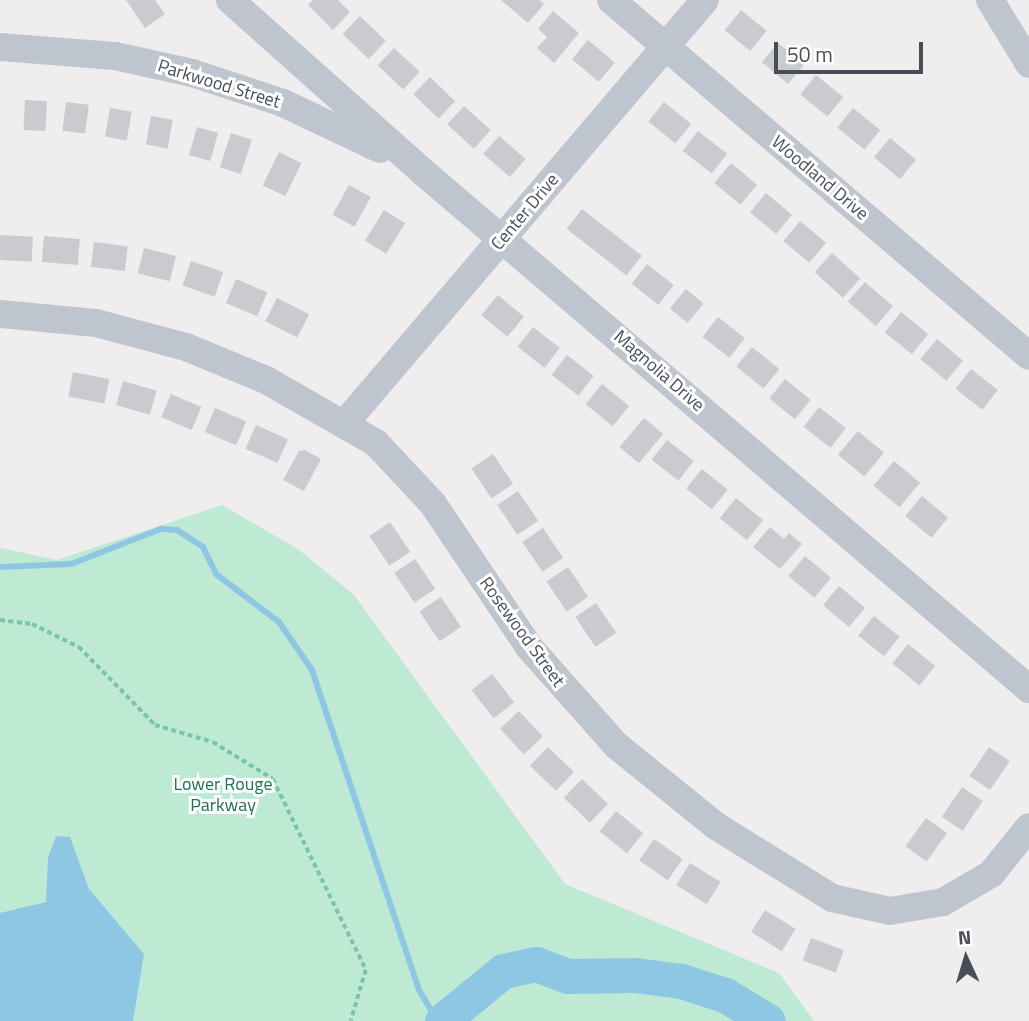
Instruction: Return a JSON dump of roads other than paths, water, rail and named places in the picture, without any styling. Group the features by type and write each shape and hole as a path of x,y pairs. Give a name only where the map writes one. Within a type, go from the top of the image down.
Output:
{"street":[{"name":"Magnolia Drive","path":"230,0 288,55 423,172 504,237 1029,689"},
{"name":"Woodland Drive","path":"611,0 1029,356"},
{"name":"Center Drive","path":"345,423 705,0"},
{"path":"990,0 1029,64"},
{"name":"Parkwood Street","path":"0,47 74,51 155,64 265,96 321,119 423,172"},
{"path":"265,96 288,55"},
{"name":"Rosewood Street","path":"0,314 96,323 186,347 266,380 376,443 418,484 511,624 600,729 650,777 772,863 832,898 868,909 906,911 943,902 978,885 1004,862 1029,827"}],"water":[{"path":"56,836 70,837 89,889 144,954 133,1021 0,1021 0,913 46,902 48,858"}],"waterway":[{"path":"0,567 71,564 161,529 177,530 203,547 216,574 279,622 312,670 419,990 431,1010 445,1019"},
{"path":"442,1021 503,971 536,964 568,976 635,975 681,981 725,995 768,1021"}],"park label":[{"name":"Lower Rouge Parkway","path":"223,795"}]}
